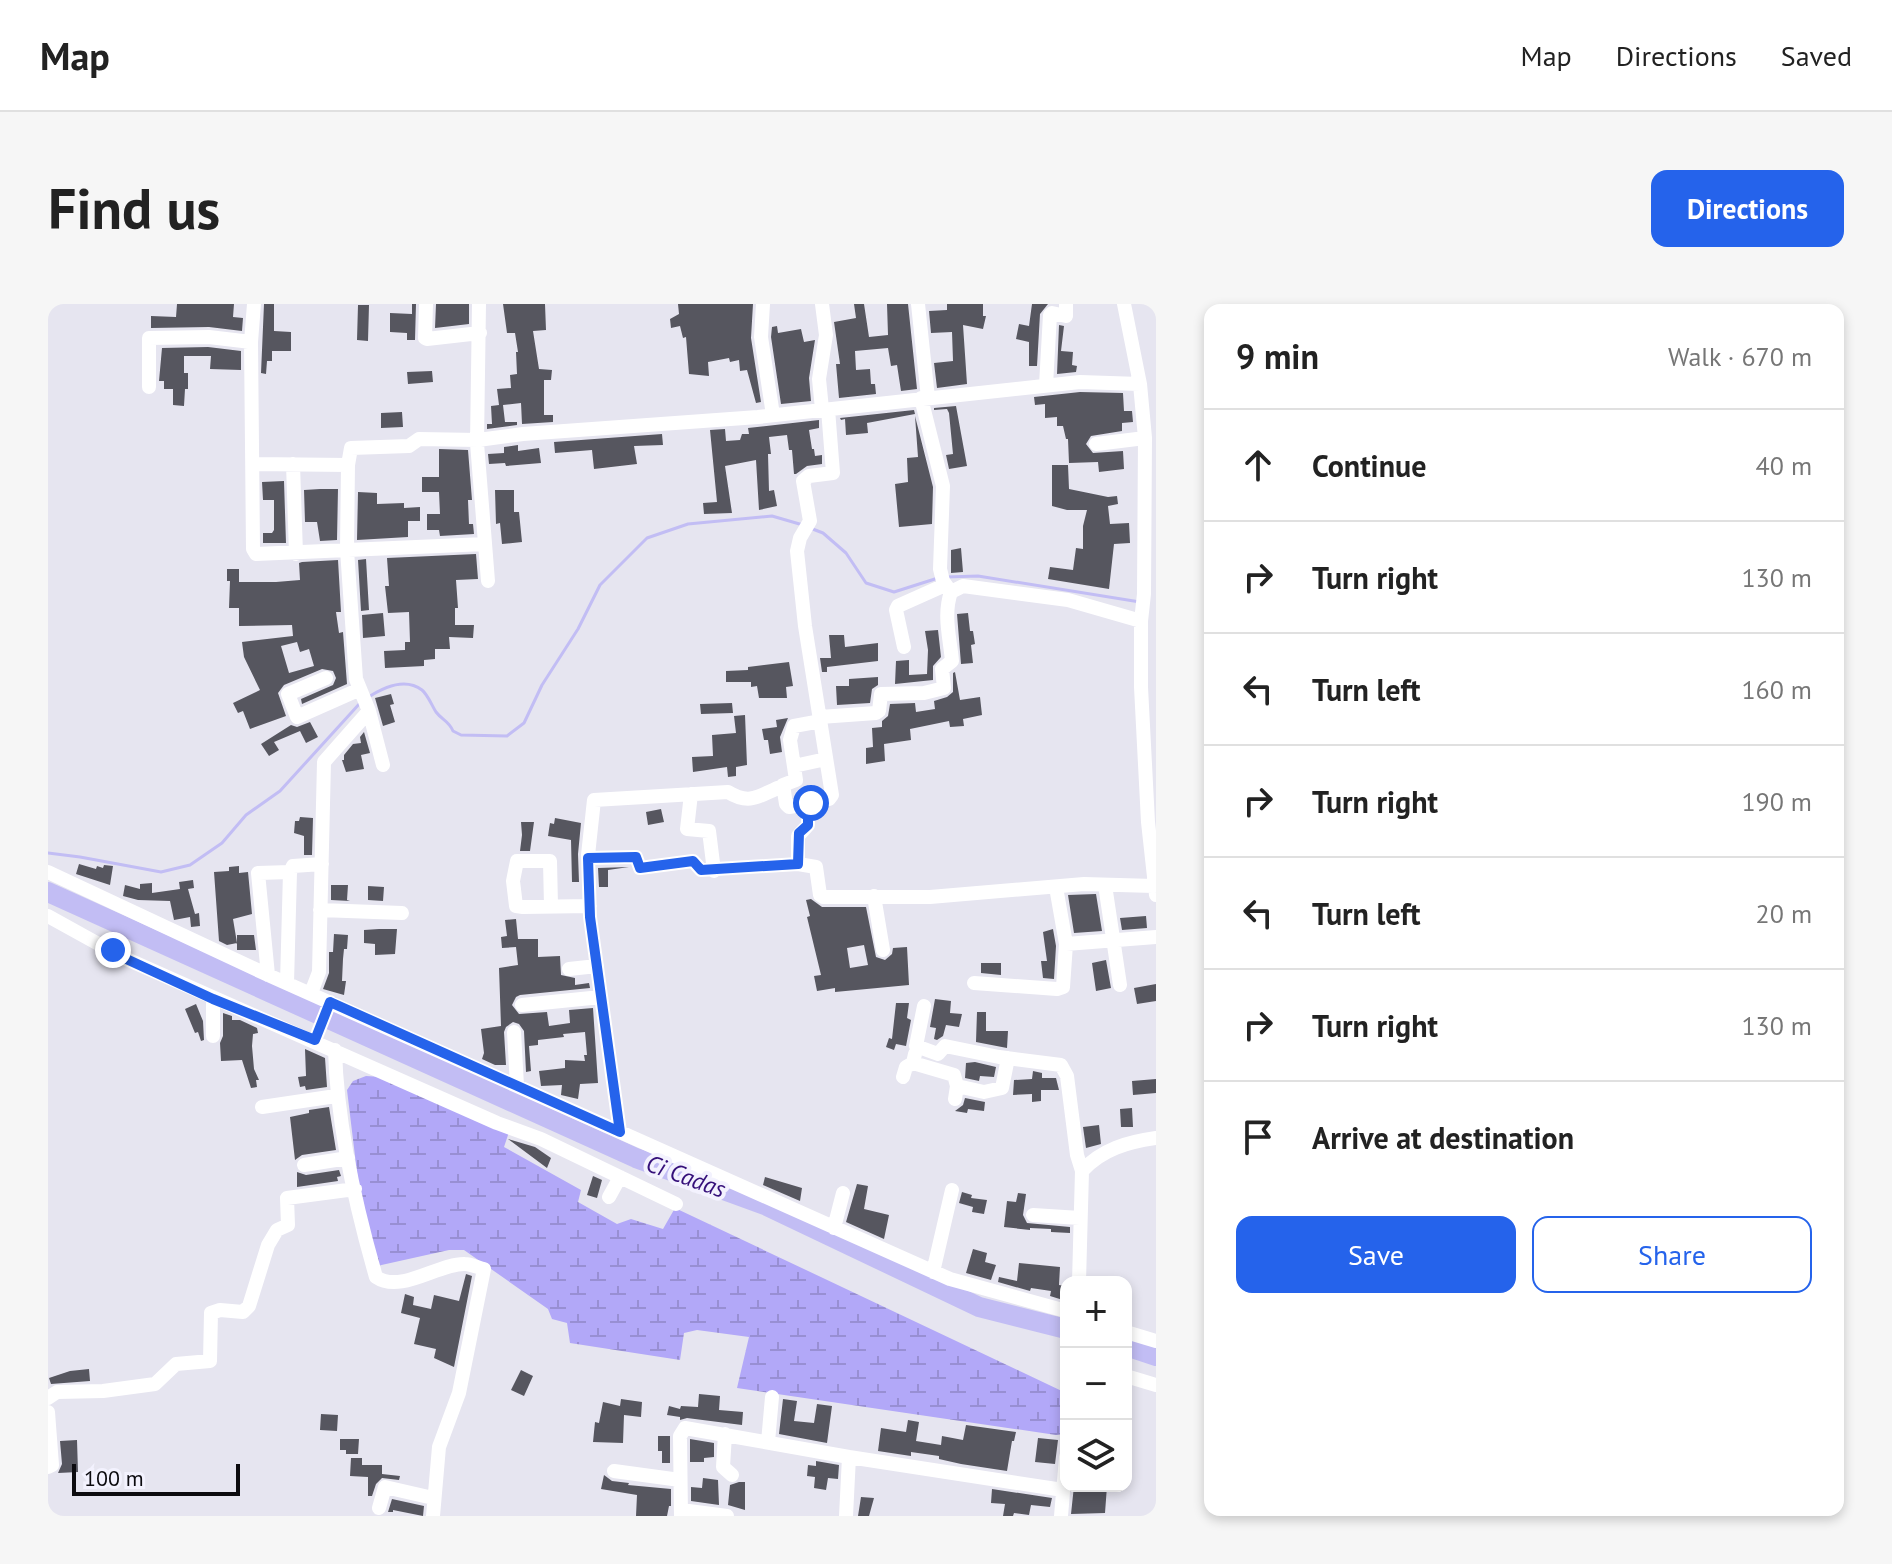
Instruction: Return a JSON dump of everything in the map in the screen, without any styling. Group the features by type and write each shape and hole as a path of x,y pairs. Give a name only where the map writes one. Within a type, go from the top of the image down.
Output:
{"street":[{"path":"254,304 251,342 253,549 258,556 485,544"},
{"path":"426,304 425,338 480,333"},
{"path":"479,304 478,440 488,581"},
{"path":"763,304 759,326 773,415"},
{"path":"783,786 787,806 832,797 805,626 797,551 806,528 803,481 809,476 833,473 819,379 826,335 822,304"},
{"path":"620,1132 590,906 588,839 596,798 728,792 746,799 769,794 796,781 790,740 793,727 821,719 876,713 881,694 924,693 944,688 942,669 952,661 945,583 943,486 925,398 918,304"},
{"path":"1046,385 1050,315 1066,316 1066,304"},
{"path":"588,858 636,857 640,868 693,861 699,870 714,871 798,864 816,867 821,897 930,897 1105,885 1155,891 1141,687 1145,438 1140,384 1124,304"},
{"path":"149,387 149,338 209,337 251,342"},
{"path":"383,765 354,664 347,550 348,465 352,448 409,446 419,439 478,440 773,415 1046,385 1080,390 1140,384"},
{"path":"1096,444 1145,438"},
{"path":"253,464 348,465"},
{"path":"293,464 296,554"},
{"path":"904,647 896,610 898,606 945,583 1068,600 1141,619"},
{"path":"326,678 288,694 297,717 364,701"},
{"path":"311,993 319,972 324,759 364,701"},
{"path":"794,766 826,759"},
{"path":"691,794 687,829 709,831 714,871"},
{"path":"798,864 798,836 808,825 808,804"},
{"path":"287,983 290,872 293,866 322,864"},
{"path":"48,872 311,993 329,1005 933,1272 1060,1309"},
{"path":"268,975 258,873 290,872"},
{"path":"1105,885 1120,985"},
{"path":"974,983 1063,987 1066,944 1056,887"},
{"path":"874,896 883,950"},
{"path":"551,906 590,906"},
{"path":"320,910 402,913"},
{"path":"48,916 122,957 213,999 316,1038 335,1050 497,1123 541,1139 676,1204"},
{"path":"1066,944 1156,937"},
{"path":"569,969 597,966"},
{"path":"522,1005 601,997"},
{"path":"213,999 213,1036"},
{"path":"316,1038 329,1005"},
{"path":"913,1063 924,1006"},
{"path":"514,1032 517,1086"},
{"path":"916,1046 938,1054 944,1045 1008,1058 1057,1063 1063,1067 1082,1171 1079,1276"},
{"path":"335,1050 336,1096 355,1189 379,1280 402,1281 464,1264 484,1269 459,1393 439,1447 433,1516"},
{"path":"903,1077 906,1067 913,1063 952,1074 956,1092 984,1092 1002,1088 1008,1058"},
{"path":"262,1107 336,1096"},
{"path":"1082,1171 1099,1155 1126,1143 1156,1138"},
{"path":"304,1165 348,1158"},
{"path":"609,1197 620,1177"},
{"path":"48,1398 57,1392 103,1391 155,1384 176,1364 210,1361 211,1313 220,1310 243,1312 249,1306 268,1245 277,1230 288,1225 287,1198 355,1189"},
{"path":"933,1272 952,1190"},
{"path":"834,1228 843,1193"},
{"path":"1033,1215 1080,1218"},
{"path":"1132,1334 1156,1341"},
{"path":"1132,1378 1156,1385"},
{"path":"768,1442 772,1397"},
{"path":"48,1412 52,1465 48,1467"},
{"path":"727,1516 681,1513 682,1430 687,1428 1060,1490"},
{"path":"725,1434 723,1467 732,1475"},
{"path":"846,1516 849,1457"},
{"path":"614,1471 680,1480"},
{"path":"379,1508 385,1487 433,1498"},
{"path":"1061,1516 1063,1492"}],"green space":[{"path":"366,1076 382,1077 509,1132 504,1147 581,1190 578,1202 617,1224 631,1219 663,1229 675,1208 1060,1390 1060,1434 737,1388 749,1337 697,1330 684,1333 680,1360 570,1343 567,1323 552,1319 548,1309 464,1250 449,1250 377,1266 359,1189 347,1090 353,1081"}],"building":[{"path":"177,304 234,304 233,317 243,318 242,331 209,327 151,328 151,316 176,317"},
{"path":"264,304 274,304 274,331 291,332 291,351 272,351 272,361 267,361 266,374 261,373"},
{"path":"412,304 416,304 415,340 407,340 407,333 390,332 390,313 412,314"},
{"path":"436,304 469,304 469,324 435,328"},
{"path":"503,304 545,304 546,330 533,331 539,369 552,370 551,380 544,380 544,415 553,415 553,422 522,424 521,403 503,405 505,422 517,422 517,425 487,429 487,424 492,424 491,406 499,405 497,389 511,388 510,375 517,374 515,333 507,333"},
{"path":"678,304 753,304 751,338 761,402 756,403 747,370 740,371 739,360 730,362 729,358 708,362 709,376 689,374 686,337 683,338 680,326 671,328 670,319 679,314"},
{"path":"854,304 864,304 869,337 888,335 887,304 908,304 917,389 901,391 897,365 891,366 888,348 855,351 856,370 870,369 871,384 875,384 876,394 839,398 836,364 840,364 834,322 856,318"},
{"path":"947,304 983,304 983,316 986,316 983,329 963,325 967,384 937,388 934,363 953,361 952,332 931,333 929,311 947,310"},
{"path":"1032,304 1048,304 1040,314 1037,366 1029,366 1029,342 1016,339 1019,324 1029,326"},
{"path":"358,305 369,305 368,341 357,340"},
{"path":"1059,325 1064,326 1061,351 1073,352 1072,365 1077,366 1076,372 1057,374"},
{"path":"777,326 778,333 801,329 804,342 815,340 809,378 811,401 781,404 771,337 772,327"},
{"path":"208,347 241,351 241,370 210,369 211,356 184,356 188,389 185,389 184,406 173,405 173,389 164,389 164,381 159,381 162,348"},
{"path":"432,371 433,382 408,384 407,372"},
{"path":"1080,392 1123,393 1124,411 1132,411 1133,422 1122,423 1122,431 1091,436 1086,444 1093,453 1123,451 1124,469 1099,472 1098,462 1069,463 1068,439 1063,426 1057,426 1057,417 1045,418 1045,404 1035,405 1034,397"},
{"path":"956,406 967,466 949,469 946,455 953,454 949,413 947,409 934,408"},
{"path":"914,410 915,414 867,423 868,433 846,435 845,419 840,418"},
{"path":"402,412 403,427 381,428 381,413"},
{"path":"915,416 933,487 932,524 899,527 895,484 908,482 907,458 918,457"},
{"path":"819,420 819,428 809,430 812,449 815,456 822,455 822,464 807,466 796,474 787,435 769,437 769,491 774,490 777,506 759,510 756,460 725,466 732,513 704,514 703,503 717,502 710,430 725,429 726,441 740,440 742,434 749,434 748,428"},
{"path":"662,434 663,445 634,446 637,464 594,469 592,450 555,453 554,442"},
{"path":"518,445 518,451 539,448 541,463 489,464 488,454 504,453 504,447"},
{"path":"439,449 468,450 472,500 468,500 469,524 473,524 474,534 440,536 439,530 427,530 427,514 440,514 439,492 422,492 422,477 439,477"},
{"path":"1052,465 1068,465 1069,489 1117,496 1118,504 1108,506 1110,524 1129,523 1130,543 1114,544 1109,589 1048,579 1050,567 1073,570 1076,548 1083,549 1087,510 1052,506"},
{"path":"284,481 286,543 263,543 263,533 274,530 274,500 263,500 262,482"},
{"path":"338,489 337,540 320,541 317,522 305,522 304,490"},
{"path":"495,490 514,490 514,512 519,512 522,542 502,544 500,523 496,524"},
{"path":"358,492 377,493 377,504 404,503 404,508 420,507 420,521 408,521 408,537 357,540"},
{"path":"961,548 963,572 951,573 951,550"},
{"path":"476,554 478,579 456,580 458,608 455,608 455,625 474,625 473,638 449,637 450,649 435,649 435,659 424,660 424,666 385,668 384,651 405,650 405,642 410,642 409,612 388,613 385,586 389,586 387,558"},
{"path":"366,559 369,610 361,611 358,560"},
{"path":"338,560 341,612 336,612 339,633 343,632 347,684 302,704 301,699 333,685 336,678 333,671 322,669 284,685 278,693 286,716 250,729 243,711 238,713 233,703 260,690 244,657 242,642 293,636 292,625 239,626 239,608 229,608 227,569 239,569 239,582 300,580 299,563","holes":["297,642 300,652 309,649 314,666 289,673 281,646"]},
{"path":"383,613 385,636 363,638 362,615"},
{"path":"968,613 975,644 971,645 973,663 961,664 957,614"},
{"path":"938,630 941,657 933,666 933,680 895,684 896,661 909,660 909,675 927,674 925,631"},
{"path":"829,635 844,635 845,647 878,643 878,661 827,667 827,672 822,672 820,658 831,658"},
{"path":"789,662 793,686 786,687 787,698 759,698 757,686 751,687 751,682 726,682 726,671"},
{"path":"955,672 960,700 980,697 982,715 963,719 964,726 950,727 949,721 910,729 911,740 884,744 885,761 866,764 866,748 873,747 872,728 882,727 890,704 915,703 916,712 935,709 934,701 953,692"},
{"path":"878,677 870,703 837,705 836,686 849,686 849,679"},
{"path":"391,694 394,704 390,705 395,722 383,726 375,698"},
{"path":"732,703 733,713 701,714 700,704"},
{"path":"745,715 747,765 736,767 736,776 728,777 727,767 693,772 692,757 713,756 712,735 736,733 734,716"},
{"path":"788,718 780,737 782,752 770,754 762,729 777,727 776,720"},
{"path":"310,722 318,737 306,743 300,731 274,742 279,750 269,756 261,744 291,725 297,727"},
{"path":"364,732 370,753 361,755 364,769 346,772 342,760 344,755 353,744 361,743 360,737"},
{"path":"661,809 664,822 648,825 646,812"},
{"path":"300,817 313,818 312,855 304,855 304,836 294,833 295,821 299,821"},
{"path":"555,818 581,823 579,882 572,882 571,840 548,836 550,823 554,824"},
{"path":"521,822 534,822 530,851 520,851"},
{"path":"79,864 96,869 97,866 113,866 110,885 76,874"},
{"path":"239,866 239,873 248,872 252,914 233,919 237,943 227,945 219,941 214,872 229,871 229,867"},
{"path":"629,867 608,870 608,887 599,887 598,868"},
{"path":"193,880 194,888 188,889 195,914 199,913 200,926 191,927 190,917 174,920 170,901 123,896 125,885 140,889 140,884 152,883 152,893 180,889 179,882"},
{"path":"331,885 348,885 347,900 350,901 331,900"},
{"path":"368,886 384,887 383,901 368,900"},
{"path":"1096,894 1102,931 1074,933 1068,895"},
{"path":"811,899 822,907 866,907 876,957 885,960 892,954 893,948 907,947 909,985 817,991 814,976 821,975 806,900","holes":["864,945 868,965 850,968 847,948"]},
{"path":"1146,916 1147,928 1122,930 1120,918"},
{"path":"516,919 518,939 538,939 538,957 560,956 561,975 575,978 575,985 589,983 590,988 520,995 512,1005 519,1014 547,1012 549,1026 570,1023 569,1010 593,1008 598,1083 580,1084 578,1099 561,1095 562,1085 541,1086 539,1071 565,1068 565,1060 585,1061 585,1032 538,1040 538,1045 529,1046 531,1071 526,1072 524,1031 513,1022 504,1032 506,1065 495,1065 482,1059 481,1029 501,1026 499,968 518,965 516,947 502,948 501,937 507,936 505,920"},
{"path":"397,929 395,954 375,955 375,944 364,943 364,930"},
{"path":"1053,929 1056,946 1054,979 1043,978 1041,961 1047,961 1043,932"},
{"path":"334,934 348,935 343,959 344,995 323,989 329,973 329,952 333,952"},
{"path":"237,935 254,935 256,950 237,950"},
{"path":"1106,960 1111,988 1096,991 1092,963"},
{"path":"981,963 1001,963 1001,975 981,973"},
{"path":"1156,984 1156,1001 1137,1004 1134,988"},
{"path":"935,999 951,1001 950,1013 962,1014 959,1027 946,1025 943,1036 937,1040 934,1039 936,1028 930,1027"},
{"path":"896,1003 909,1003 907,1018 911,1020 906,1046 896,1044 894,1050 886,1047 889,1038 892,1039"},
{"path":"196,1004 203,1021 204,1040 201,1041 185,1009"},
{"path":"977,1012 986,1012 986,1031 1008,1031 1007,1048 976,1042"},
{"path":"223,1013 232,1016 232,1020 240,1020 257,1028 252,1046 254,1069 259,1080 256,1080 257,1087 251,1088 242,1060 221,1061"},
{"path":"305,1049 325,1058 327,1087 306,1090 305,1086 300,1087 298,1077 306,1076"},
{"path":"966,1063 996,1067 994,1077 980,1076 979,1081 965,1078"},
{"path":"1033,1071 1042,1073 1042,1078 1056,1078 1059,1090 1041,1090 1041,1101 1032,1102 1032,1094 1013,1095 1014,1080 1032,1079"},
{"path":"1156,1079 1156,1093 1133,1095 1132,1081"},
{"path":"965,1098 985,1102 984,1111 955,1111 963,1105"},
{"path":"329,1107 336,1150 302,1155 295,1160 290,1117"},
{"path":"1132,1108 1133,1127 1121,1127 1120,1109"},
{"path":"1099,1125 1101,1144 1086,1148 1083,1127"},
{"path":"508,1139 535,1147 551,1158 547,1168"},
{"path":"339,1170 341,1176 337,1177 338,1181 297,1187 297,1172 306,1175"},
{"path":"593,1176 602,1180 597,1198 587,1195"},
{"path":"765,1177 802,1188 800,1201 763,1185"},
{"path":"857,1184 868,1186 864,1209 889,1215 884,1239 846,1222"},
{"path":"962,1192 972,1195 971,1198 987,1200 984,1214 972,1212 973,1207 959,1203"},
{"path":"1018,1193 1026,1194 1023,1215 1027,1223 1070,1227 1070,1233 1004,1227 1007,1201 1016,1202"},
{"path":"973,1249 987,1253 985,1262 996,1265 991,1280 966,1273"},
{"path":"1019,1263 1060,1267 1060,1299 1050,1296 1051,1291 1031,1288 1030,1291 998,1282 999,1277 1017,1281"},
{"path":"466,1274 472,1276 454,1367 434,1358 436,1349 414,1344 420,1318 401,1313 405,1294 414,1297 413,1305 431,1309 434,1295 459,1301"},
{"path":"89,1369 90,1381 51,1384 49,1378 70,1371"},
{"path":"521,1370 533,1376 524,1396 511,1390"},
{"path":"699,1394 720,1396 719,1410 743,1412 742,1425 687,1418 680,1420 680,1417 667,1415 669,1406 680,1409 681,1406 698,1407"},
{"path":"621,1399 642,1402 641,1417 624,1415 623,1443 593,1442 595,1422 599,1423 603,1402 620,1406"},
{"path":"783,1399 797,1401 794,1421 814,1423 817,1404 832,1406 827,1443 779,1434"},
{"path":"321,1414 338,1415 337,1431 320,1430"},
{"path":"908,1420 919,1422 916,1441 941,1445 942,1436 963,1440 966,1425 1016,1432 1007,1471 961,1464 939,1459 939,1456 878,1451 881,1428 906,1432"},
{"path":"658,1436 670,1436 670,1463 662,1463"},
{"path":"1038,1438 1058,1440 1055,1464 1035,1462"},
{"path":"340,1439 359,1439 358,1454 346,1454 346,1450 340,1450"},
{"path":"690,1439 714,1443 714,1457 704,1458 704,1462 690,1462"},
{"path":"77,1440 78,1472 58,1473 62,1464 60,1441"},
{"path":"351,1458 362,1458 362,1465 382,1465 382,1474 400,1476 399,1480 382,1478 372,1496 368,1496 368,1477 350,1476"},
{"path":"816,1461 839,1465 838,1479 828,1478 826,1490 814,1488 815,1477 807,1476 808,1465 816,1466"},
{"path":"604,1475 612,1481 628,1485 671,1489 671,1506 667,1516 636,1516 637,1495 601,1489"},
{"path":"703,1478 718,1480 719,1505 691,1501 691,1487 702,1488"},
{"path":"745,1482 745,1510 728,1505 730,1485"},
{"path":"992,1489 1052,1498 1050,1507 1031,1505 1029,1515 1014,1513 1013,1516 1003,1516 1005,1504 991,1503"},
{"path":"1073,1492 1107,1492 1105,1513 1071,1514"},
{"path":"861,1497 874,1498 869,1516 858,1516"},
{"path":"392,1499 424,1506 423,1516 393,1510 388,1512"}],"waterway":[{"path":"367,698 394,685 408,684 424,692 453,731 461,735 507,736 524,723 542,685 578,629 600,585 647,538 688,524 772,516 803,525"},
{"path":"810,528 823,533 846,553 866,583 894,592 938,578"},
{"path":"946,577 978,576 1140,602"},
{"path":"48,853 161,872 190,865 222,843 246,815 280,791 361,702"},
{"name":"Ci Cadas","path":"48,892 636,1158 765,1205 979,1307 1060,1327"},
{"name":"Ci Cadas","path":"1132,1348 1156,1356"}],"route":[{"path":"113,950 213,999 315,1040 330,1002 620,1132 590,917 588,858 636,857 640,868 693,861 701,870 714,871 798,864 799,833 808,825 808,804 811,803"}]}
